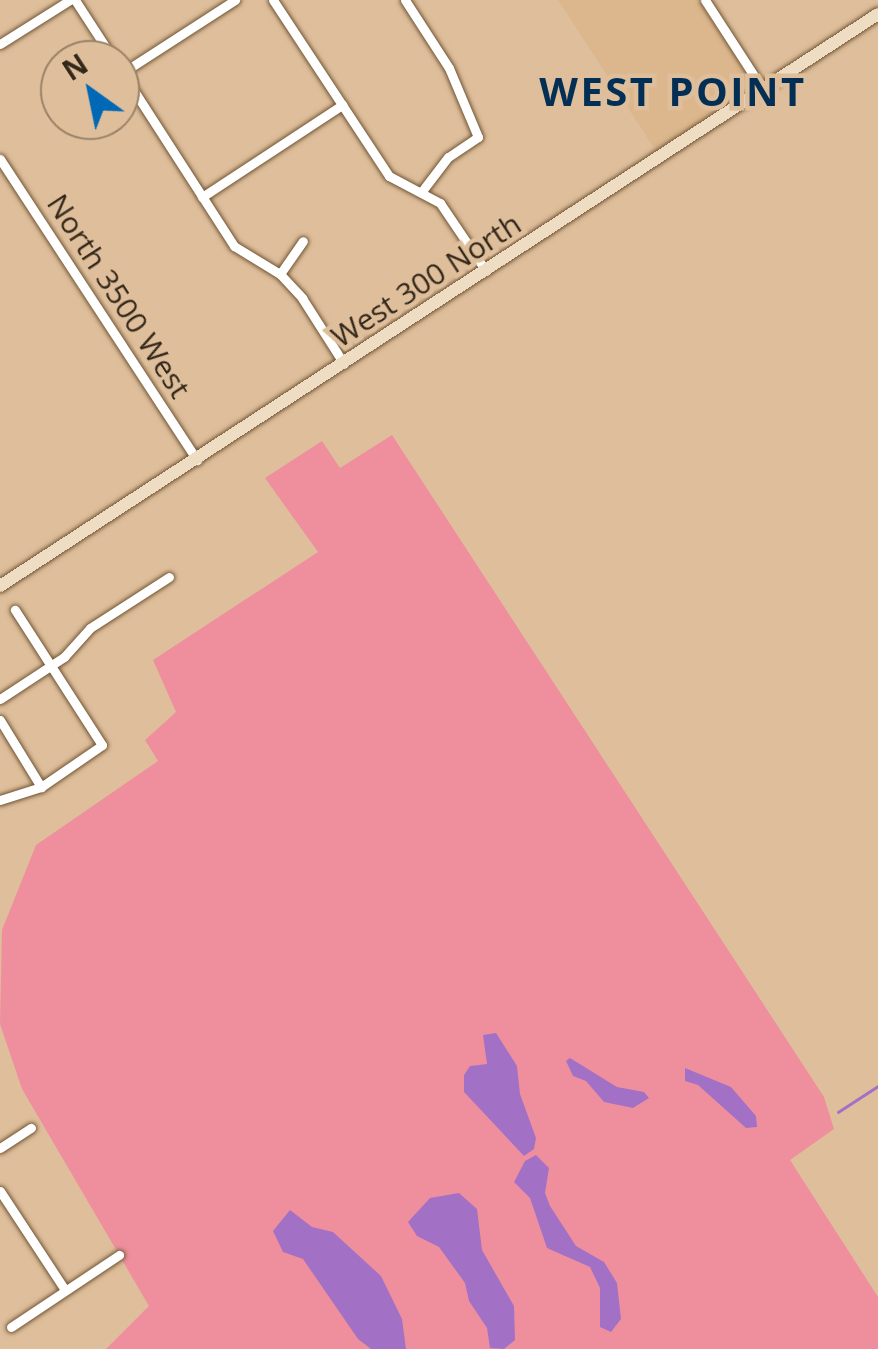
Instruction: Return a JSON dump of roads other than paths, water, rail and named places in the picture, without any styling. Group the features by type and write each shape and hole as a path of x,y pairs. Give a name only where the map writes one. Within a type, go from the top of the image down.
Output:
{"main road":[{"name":"West 300 North","path":"0,586 878,14"}],"street":[{"path":"0,44 72,0 100,40"},
{"path":"140,59 235,0"},
{"path":"273,0 389,176 440,203 486,271"},
{"path":"405,0 449,68 478,137 435,169 422,192"},
{"path":"705,0 762,88"},
{"path":"140,100 234,246 280,274 302,298 344,364"},
{"path":"202,196 342,105"},
{"name":"North 3500 West","path":"0,159 197,460"},
{"path":"280,274 303,241"},
{"path":"0,698 52,665 90,628 169,577"},
{"path":"0,800 41,787 102,745 15,610"},
{"path":"0,720 41,787"},
{"path":"0,1148 32,1128"},
{"path":"0,1190 65,1290"},
{"path":"10,1327 119,1256"}],"waterway":[{"path":"838,1112 878,1086"}],"district":[{"name":"WEST POINT","path":"673,91"}]}
